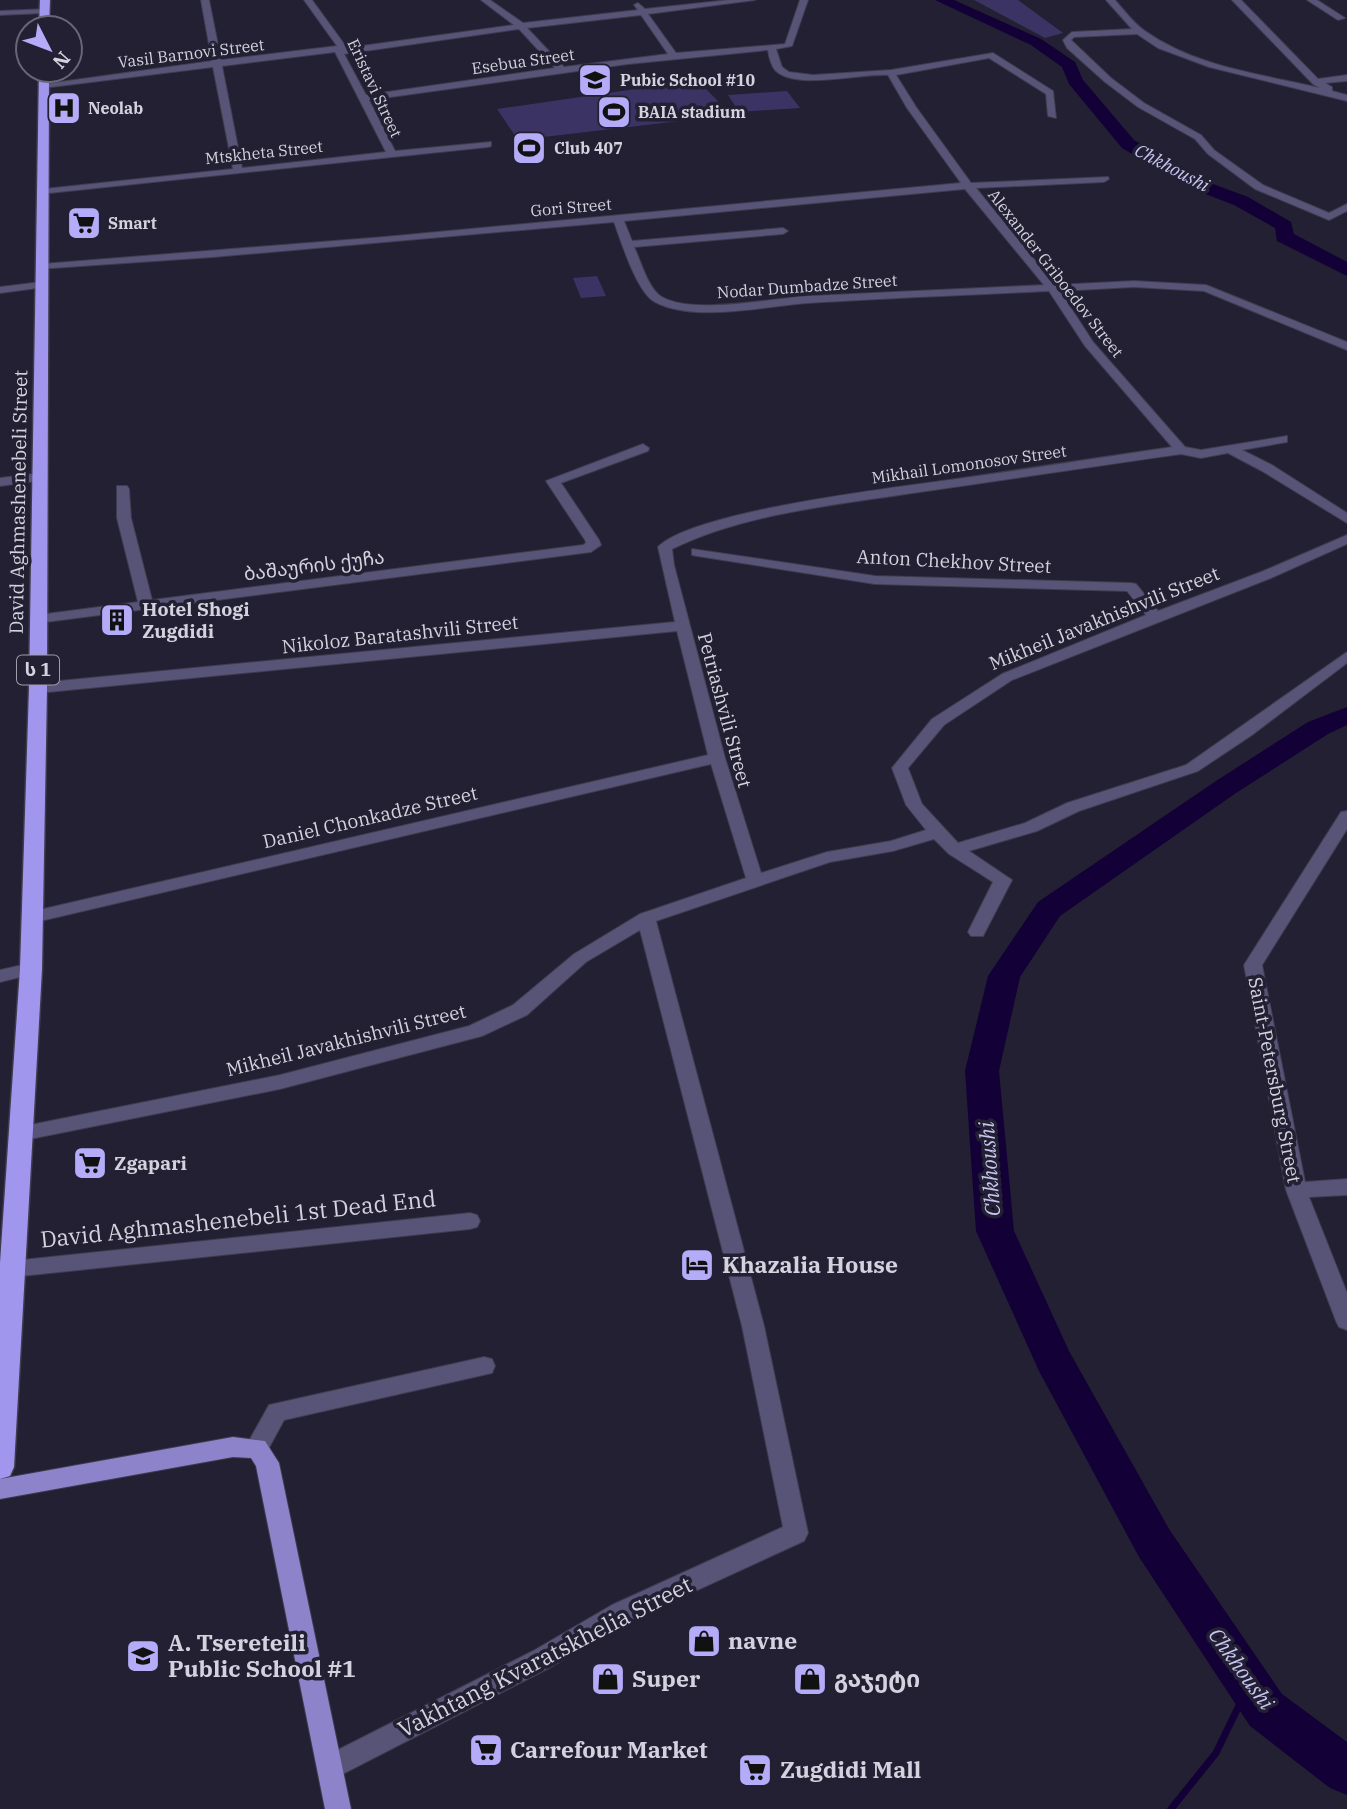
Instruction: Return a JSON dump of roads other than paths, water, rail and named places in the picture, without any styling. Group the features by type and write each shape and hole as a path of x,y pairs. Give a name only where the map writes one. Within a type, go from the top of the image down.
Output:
{"highway":[{"name":"David Aghmashenebeli Street","path":"12,1269 31,969 38,688 43,84"},
{"name":"ს 1","path":"0,1468 12,1269"}],"main road":[{"path":"0,1489 233,1447 257,1448 267,1463 338,1809"}],"street":[{"path":"205,0 238,171"},
{"name":"Eristavi Street","path":"308,0 341,50 392,155"},
{"path":"485,0 521,26 562,70"},
{"path":"633,0 674,57"},
{"name":"Vasil Barnovi Street","path":"84,74 216,65 643,11 751,0"},
{"path":"804,0 788,46 771,47 778,68 785,75 806,78 879,70 891,73 990,55 1050,93 1053,116"},
{"path":"1111,0 1139,32 1162,46 1227,71 1347,98"},
{"path":"1236,0 1316,82 1347,98"},
{"path":"1311,0 1341,18"},
{"path":"0,13 44,6"},
{"path":"1139,32 1072,35 1066,40 1108,80 1141,105 1198,138 1212,152 1259,187 1329,216 1347,207"},
{"name":"Esebua Street","path":"363,98 562,70 771,47"},
{"name":"Alexander Griboedov Street","path":"891,73 912,108 969,187 1052,288 1089,344 1181,450"},
{"path":"1316,82 1347,78"},
{"name":"Mtskheta Street","path":"44,192 488,144"},
{"name":"Gori Street","path":"0,289 42,276 242,253 838,196 1038,180 1104,179"},
{"name":"Nodar Dumbadze Street","path":"617,218 643,280 656,299 688,309 806,300 1134,284 1206,288 1347,346"},
{"path":"629,244 783,231"},
{"name":"Mikhail Lomonosov Street","path":"665,547 692,534 739,520 834,501 1181,450 1201,454 1283,439"},
{"name":"ბაშაურის ქუჩა","path":"38,619 568,553 594,545 553,481 643,448"},
{"path":"1230,449 1267,468 1347,519"},
{"path":"0,482 40,477"},
{"path":"122,489 124,518 146,605"},
{"name":"Mikheil Javakhishvili Street","path":"20,1134 280,1082 475,1031 520,1010 580,958 646,918 827,857 893,846 937,832 914,805 900,768 937,722 1007,677 1266,575 1347,539"},
{"name":"Petriashvili Street","path":"665,547 682,626 717,758 755,881"},
{"name":"Anton Chekhov Street","path":"697,552 875,580 1131,587 1155,617"},
{"name":"Nikoloz Baratashvili Street","path":"38,688 682,626"},
{"path":"955,850 1031,827 1073,807 1192,768 1246,732 1347,656"},
{"name":"Daniel Chonkadze Street","path":"32,917 717,758"},
{"name":"Saint-Petersburg Street","path":"1347,816 1253,965 1296,1189 1347,1321"},
{"path":"937,832 955,850 1003,880 977,932"},
{"name":"Vakhtang Kvaratskhelia Street","path":"331,1767 542,1659 621,1613 796,1534 750,1313 646,918"},
{"path":"0,976 31,969"},
{"path":"1296,1189 1347,1187"},
{"name":"David Aghmashenebeli 1st Dead End","path":"12,1269 470,1221"},
{"path":"257,1448 277,1412 484,1366"}],"waterway":[{"name":"Chkhoushi","path":"942,0 1036,42 1056,55 1069,65 1075,81 1128,144 1196,184 1241,201 1284,226 1284,237 1347,270"},
{"name":"Chkhoushi","path":"1347,715 1318,728 1226,787 1049,909 1004,976 982,1071 995,1231 1053,1359 1154,1543 1266,1710 1347,1771"},
{"path":"1171,1809 1216,1753 1249,1685"}],"place":[{"name":"Pubic School #10","path":"595,80"},
{"name":"Neolab","path":"64,108"},
{"name":"BAIA stadium","path":"614,112"},
{"name":"Club 407","path":"529,148"},
{"name":"Smart","path":"84,223"},
{"name":"Hotel Shogi Zugdidi","path":"117,620"},
{"name":"Zgapari","path":"90,1163"},
{"name":"Khazalia House","path":"697,1265"},
{"name":"navne","path":"704,1641"},
{"name":"A. Tsereteili Public School #1","path":"143,1656"},
{"name":"Super","path":"608,1679"},
{"name":"გაჯეტი","path":"810,1679"},
{"name":"Carrefour Market","path":"486,1750"},
{"name":"Zugdidi Mall","path":"755,1770"}]}
